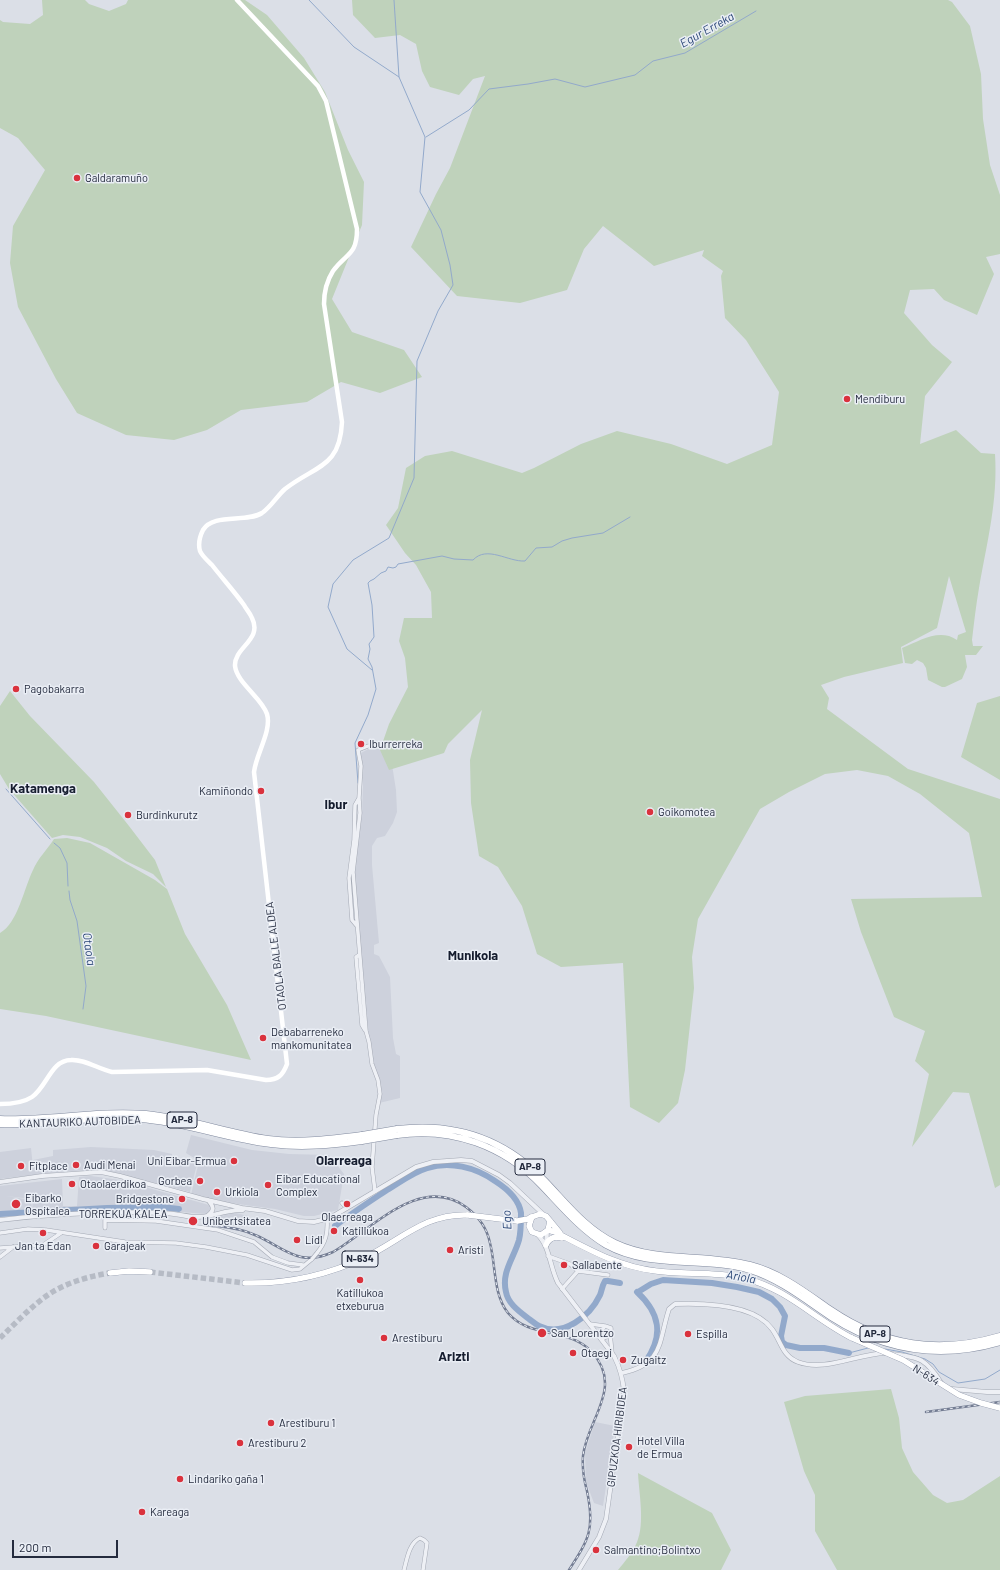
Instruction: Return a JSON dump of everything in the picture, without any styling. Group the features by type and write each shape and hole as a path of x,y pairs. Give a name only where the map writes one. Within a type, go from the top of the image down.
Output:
{"highway":[{"name":"KANTAURIKO AUTOBIDEA","path":"0,1119 22,1120 97,1114 136,1113 191,1121 269,1139 314,1140 362,1138"},
{"name":"KANTAURIKO AUTOBIDEA","path":"0,1124 22,1125 106,1119 138,1119 173,1123 249,1140 281,1145 316,1146 397,1132 447,1134 466,1138 496,1150 519,1165 530,1174 574,1220 596,1238 614,1249 660,1258"},
{"path":"563,1236 543,1214 533,1216 523,1222 535,1234 538,1235 548,1231 572,1241"},
{"name":"N-634","path":"245,1283 261,1284 292,1280 338,1268 366,1257 414,1228 432,1220 448,1216 468,1215 523,1222"},
{"path":"530,1229 529,1223 533,1216"},
{"path":"548,1231 550,1221"},
{"path":"546,1246 549,1240 555,1236 572,1241"},
{"name":"N-634","path":"572,1241 609,1260 641,1269 658,1272 734,1276 758,1282 784,1295 852,1338 902,1360 959,1395 980,1403 1000,1408"},
{"name":"AP-8","path":"660,1258 732,1260 765,1270 793,1284 848,1321 873,1333 894,1340 923,1345 940,1346 973,1343 1000,1336"},
{"name":"AP-8","path":"660,1258 731,1266 762,1274 790,1289 857,1332 893,1345 940,1351 977,1348 1000,1342"},
{"path":"110,1273 129,1271 150,1272"}],"main road":[{"name":"OTAOLA BALLE ALDEA","path":"0,1104 17,1103 34,1096 55,1068 70,1059 82,1060 100,1069 112,1072 207,1070 266,1080 273,1080 279,1077 287,1064 287,1051 254,772 255,763 267,731 267,714 263,706 249,690 235,667 239,652 248,644 254,633 253,618 200,551 199,540 204,529 211,522 251,517 262,513 292,484 326,462 334,454 341,435 342,422 324,304 324,293 327,282 334,270 351,254 355,246 357,229 323,94 318,86 237,0"}],"street":[{"path":"368,746 358,750 361,766 358,798 360,813 353,872 359,955 356,957 362,1025 366,1031 369,1042 372,1064 378,1080 380,1094 376,1115 372,1167 375,1191"},
{"path":"0,1182 42,1176 101,1172 207,1200 314,1222 328,1218 347,1208 424,1164 444,1160 461,1160 472,1161 499,1175 510,1183 532,1206 543,1214"},
{"path":"207,1200 214,1209 212,1213 207,1216"},
{"path":"342,1203 347,1208"},
{"path":"532,1206 533,1216"},
{"name":"TORREKUA KALEA","path":"0,1220 56,1214 162,1213 196,1217 240,1210 269,1212"},
{"path":"0,1232 28,1229 61,1232 125,1242 206,1247 247,1255 282,1268 296,1270 300,1269 312,1259 325,1242 328,1230 328,1218"},
{"path":"105,1228 105,1220 156,1220 207,1227 230,1233 254,1242 272,1257 297,1265 305,1265"},
{"path":"49,1231 52,1238 49,1242"},
{"path":"546,1246 548,1231"},
{"path":"0,1248 43,1245 61,1232"},
{"path":"538,1235 546,1246"},
{"name":"GIPUZKOA HIRIBIDEA","path":"546,1246 554,1276 562,1289 612,1353 622,1373 624,1392 606,1519 599,1536 578,1570"},
{"path":"0,1257 14,1247"},
{"path":"0,1248 3,1250 4,1254"},
{"path":"548,1256 570,1264 578,1272 608,1275"},
{"path":"296,1270 298,1268 297,1265"},
{"path":"562,1289 578,1272"},
{"path":"622,1373 643,1366 651,1360 660,1344 668,1309 675,1304 686,1304 733,1308 750,1313 767,1324 785,1353 798,1362 817,1365 873,1354 909,1356 927,1363 943,1385 948,1388 976,1392 1000,1392"},
{"path":"590,1324 610,1328 612,1353"},
{"path":"598,1335 604,1326"},
{"path":"602,1339 610,1333"},
{"path":"404,1570 411,1548 420,1538 427,1543 423,1570"}],"shaded area":[{"name":"Iburrerreka","path":"372,747 379,747 390,752 396,790 397,812 393,823 385,836 377,838 372,846 372,865 379,943 374,945 374,954 379,956 390,977 393,1038 396,1054 400,1056 400,1098 379,1103 381,1094 372,1064 353,872 362,813 363,787 361,753"},
{"name":"Eibar Educational Complex","path":"191,1135 252,1150 289,1154 329,1155 344,1174 338,1210 314,1216 304,1216 275,1209 223,1202 191,1195 199,1161 186,1153"},
{"path":"91,1147 154,1150 172,1154 172,1157 197,1164 190,1192 104,1170 67,1171 0,1179 0,1152 31,1148 33,1167 33,1160 53,1156 53,1150"},
{"path":"91,1176 120,1180 209,1205 212,1208 208,1214 181,1212 182,1208 147,1205 66,1208 33,1212 32,1199 6,1196 31,1200 32,1209 0,1212 0,1186 62,1179 63,1206 77,1206 79,1177"},
{"path":"232,1212 248,1216 244,1227 211,1222 211,1218"},
{"path":"595,1422 615,1426 603,1506 594,1503 586,1482 585,1453"}],"green space":[{"path":"42,0 85,0 89,4 109,11 126,4 128,0 245,0 267,15 304,58 325,92 348,150 364,182 362,225 332,299 352,332 404,350 422,377 380,393 341,382 307,402 241,410 207,430 174,440 126,435 77,413 56,379 18,307 10,263 13,226 45,170 18,138 0,128 0,20 3,22 30,24 43,15"},
{"path":"352,0 948,0 952,2 970,26 981,74 983,119 990,165 1000,195 1000,254 986,257 994,274 977,315 944,300 934,289 910,290 904,313 932,345 952,362 925,396 920,444 956,430 981,453 995,454 996,471 993,505 972,640 973,646 983,646 976,655 965,655 967,667 962,679 945,687 928,680 926,668 923,663 917,660 912,664 905,663 902,648 936,635 943,635 957,640 958,635 966,632 949,576 937,628 901,647 903,663 844,677 821,685 829,698 827,709 908,769 1000,799 1000,1185 995,1188 969,1093 953,1092 912,1147 929,1074 915,1061 925,1031 894,1017 861,932 851,899 982,897 969,833 920,794 888,776 857,770 825,774 789,792 760,809 698,919 692,957 694,988 685,1070 678,1103 659,1123 630,1107 623,963 561,967 537,954 522,906 498,867 479,856 471,803 470,760 482,710 448,744 444,753 389,770 380,750 389,724 408,687 405,658 399,641 404,618 432,618 431,592 416,565 405,553 386,525 398,508 406,468 425,456 452,451 522,473 581,444 617,431 671,444 727,464 772,445 779,392 746,340 725,318 721,276 723,271 702,256 704,250 654,266 603,226 584,249 567,290 520,303 457,296 411,247 450,168 485,76 473,79 459,95 430,87 422,71 416,44 400,35 375,38 353,15"},
{"path":"10,691 30,716 94,782 155,860 166,887 153,874 126,861 107,848 80,837 63,835 52,838 9,789 0,774 0,706"},
{"path":"1000,696 1000,780 961,757 977,703"},
{"path":"67,838 90,843 155,880 167,889 185,934 227,1005 251,1060 46,1016 0,1009 0,933 6,928 16,913 30,877 40,858 54,839"},
{"path":"891,1389 899,1418 902,1448 913,1472 933,1495 947,1503 963,1500 1000,1476 1000,1570 837,1570 815,1531 815,1495 804,1471 784,1402 805,1396"},
{"path":"638,1473 712,1513 731,1550 721,1570 618,1570 633,1550 637,1542 641,1526"}],"waterway":[{"path":"309,0 354,47 399,77"},
{"path":"372,670 347,649 328,607 333,584 353,560 389,538 414,478 417,361 438,311 453,285 450,265 441,230 420,192 425,137 399,77 394,0"},
{"name":"Egur Erreka","path":"426,137 469,110 489,89 555,79 585,87 635,75 653,61 685,53 756,11"},
{"name":"Iburrerreka","path":"358,783 355,743 368,715 376,689 372,667 368,659 370,649 369,644 374,637 372,605 368,583 370,581 386,571 388,567 393,568 398,564 442,556 454,559 473,560 479,556 491,554 518,561 525,561 536,548 552,547 562,541 572,538 603,533 630,517"},
{"name":"Otaola","path":"6,789 50,839"},
{"name":"Otaola","path":"54,843 60,848 67,863 68,886"},
{"name":"Otaola","path":"69,891 70,900 77,921 86,986 83,1009"},
{"name":"Ego","path":"335,1226 387,1190 417,1172 436,1166 453,1165 471,1169 487,1176 508,1191 518,1203 521,1213 520,1237 505,1278 506,1292 509,1300 518,1311 539,1326 548,1329 557,1329 575,1323 590,1310 600,1295 605,1281 620,1283"},
{"path":"0,1214 107,1208 161,1207 179,1209"},
{"name":"Ariola","path":"638,1292 651,1284 663,1280 712,1283 759,1292 772,1299 780,1307 785,1316 781,1336 782,1342 786,1345 800,1348 824,1348 849,1353"},
{"name":"Ego","path":"637,1292 651,1308 657,1325 655,1342 646,1361"},
{"path":"849,1353 868,1348"},
{"path":"885,1349 902,1352 925,1359 933,1364 939,1372 958,1383 985,1379 1000,1370"}],"tunnel":[{"path":"150,1272 245,1283"},
{"path":"0,1338 33,1307 54,1291 82,1279 110,1273"}],"railway":[{"path":"209,1225 244,1231 292,1254 310,1258 333,1252 396,1209 413,1201 431,1197 449,1198 466,1207 474,1214 484,1227 489,1238 497,1289 503,1305 508,1313 527,1327 560,1335 582,1344 591,1351 601,1364 605,1377 601,1403 586,1442 583,1456 590,1525 586,1541 569,1570"},
{"path":"926,1412 1000,1402"}],"place":[{"name":"Galdaramuño","path":"77,178"},
{"name":"Mendiburu","path":"847,399"},
{"name":"Pagobakarra","path":"16,689"},
{"name":"Iburrerreka","path":"361,744"},
{"name":"Kamiñondo","path":"261,791"},
{"name":"Goikomotea","path":"650,812"},
{"name":"Burdinkurutz","path":"128,815"},
{"name":"Debabarreneko mankomunitatea","path":"263,1038"},
{"name":"Uni Eibar-Ermua","path":"234,1161"},
{"name":"Audi Menai","path":"76,1165"},
{"name":"Fitplace","path":"21,1166"},
{"name":"Gorbea","path":"200,1181"},
{"name":"Otaolaerdikoa","path":"72,1184"},
{"name":"Eibar Educational Complex","path":"268,1185"},
{"name":"Urkiola","path":"217,1192"},
{"name":"Bridgestone","path":"182,1199"},
{"name":"Eibarko Ospitalea","path":"16,1204"},
{"name":"Olaerreaga","path":"347,1204"},
{"name":"Unibertsitatea","path":"193,1221"},
{"name":"Katillukoa","path":"334,1231"},
{"name":"Jan ta Edan","path":"43,1233"},
{"name":"Lidl","path":"297,1240"},
{"name":"Garajeak","path":"96,1246"},
{"name":"Aristi","path":"450,1250"},
{"name":"Sallabente","path":"564,1265"},
{"name":"Katillukoa etxeburua","path":"360,1280"},
{"name":"San Lorentzo","path":"542,1333"},
{"name":"Espilla","path":"688,1334"},
{"name":"Arestiburu","path":"384,1338"},
{"name":"Otaegi","path":"573,1353"},
{"name":"Zugaitz","path":"623,1360"},
{"name":"Arestiburu 1","path":"271,1423"},
{"name":"Arestiburu 2","path":"240,1443"},
{"name":"Hotel Villa de Ermua","path":"629,1447"},
{"name":"Lindariko gaña 1","path":"180,1479"},
{"name":"Kareaga","path":"142,1512"},
{"name":"Salmantino;Bolintxo","path":"596,1550"}],"district":[{"name":"Katamenga","path":"43,789"},
{"name":"Ibur","path":"336,805"},
{"name":"Munikola","path":"473,956"},
{"name":"Olarreaga","path":"344,1161"},
{"name":"Arizti","path":"454,1357"}]}
